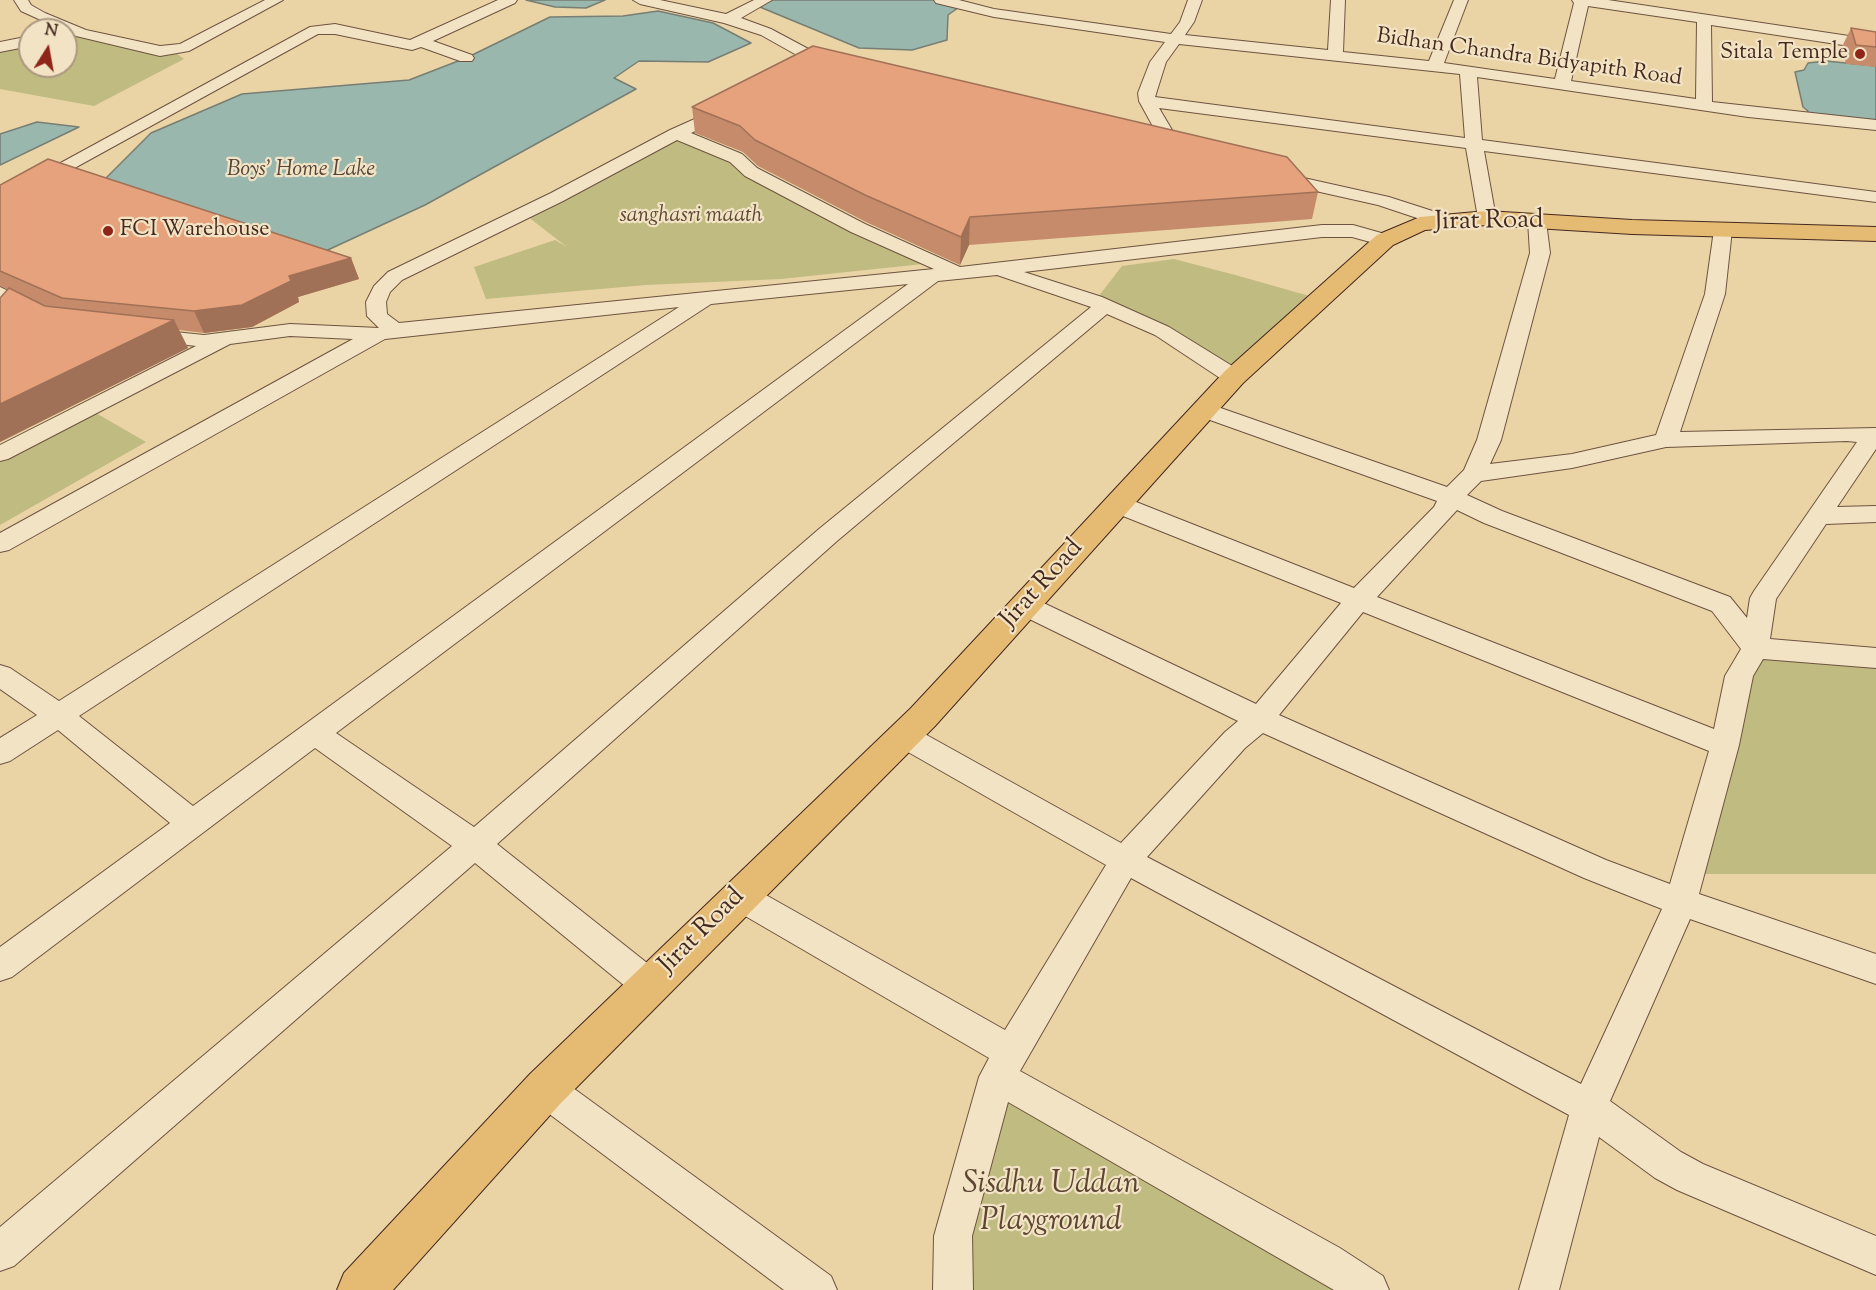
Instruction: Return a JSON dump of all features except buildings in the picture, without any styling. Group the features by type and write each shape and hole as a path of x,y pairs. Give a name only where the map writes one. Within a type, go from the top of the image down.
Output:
{"main road":[{"name":"Jirat Road","path":"361,1290 545,1089 903,736 1234,377 1384,240 1406,229 1441,220 1487,218 1723,230 1876,234"}],"street":[{"path":"21,0 26,8 44,18"},
{"path":"78,35 160,51 173,51 184,48 276,0"},
{"path":"0,203 315,30 335,29 404,45 422,42 510,0"},
{"path":"640,0 728,19 766,33 809,56 818,66 793,75"},
{"path":"728,19 765,0"},
{"name":"Bidhan Chandra Bidyapith Road","path":"941,0 994,13 1176,39 1436,66 1704,105 1876,125"},
{"path":"1176,152 1147,101 1146,93 1158,62 1187,22 1195,0"},
{"path":"1335,56 1338,0"},
{"path":"1436,66 1461,0"},
{"path":"1562,84 1580,0 1614,3 1876,45"},
{"path":"1704,19 1704,105"},
{"path":"422,42 466,58"},
{"path":"0,47 18,43"},
{"path":"1468,70 1474,145 1487,218"},
{"path":"386,332 377,316 376,303 381,290 395,276 557,197 744,101"},
{"path":"1147,101 1876,197"},
{"path":"676,134 715,148 736,159 751,172 945,274"},
{"path":"1154,147 1196,157"},
{"path":"1265,174 1383,201 1441,220"},
{"path":"953,1290 953,1236 1004,1064 1125,860 1235,740 1260,719 1359,599 1444,511 1451,498 1474,474 1489,440 1540,253 1537,221"},
{"path":"1666,440 1715,294 1723,230"},
{"path":"125,333 204,341 290,330 386,332 997,269 1322,231 1353,231 1384,240"},
{"path":"997,269 1104,306 1162,331 1234,377"},
{"path":"0,966 315,733 945,274"},
{"path":"0,753 708,298"},
{"path":"6,303 53,320"},
{"path":"0,1252 475,845 828,535 1104,306"},
{"path":"0,544 148,460 386,332"},
{"path":"0,454 230,338"},
{"path":"1204,410 1451,498 1493,517 1721,604 1755,648 1876,658"},
{"path":"1474,474 1572,461 1666,440 1847,434 1875,436"},
{"path":"1539,1290 1589,1107 1681,902 1725,745 1739,676 1755,648 1763,598 1875,436"},
{"path":"1117,504 1725,745"},
{"path":"1819,516 1876,514"},
{"path":"1024,605 1260,719 1594,869 1681,902 1876,969"},
{"path":"0,675 60,716 193,823"},
{"path":"315,733 475,845 649,985"},
{"path":"903,736 1125,860 1589,1107 1659,1159 1690,1177 1876,1256"},
{"path":"739,896 1004,1064 1369,1290"},
{"path":"545,1089 817,1290"}],"green space":[{"path":"78,34 173,51 184,59 94,106 0,89 0,47 18,43 18,78 78,78"},
{"name":"sanghasri maath","path":"676,134 923,264 781,279 646,285 486,299 474,267 555,240 567,247 523,213"},
{"path":"1174,259 1320,299 1234,377 1095,301 1122,266"},
{"path":"89,409 146,442 0,525 0,454"},
{"path":"1755,648 1876,658 1876,874 1689,874"},
{"name":"Sisdhu Uddan Playground","path":"997,1077 1368,1290 953,1290"}],"water":[{"path":"526,0 605,0 586,8 555,7"},
{"path":"765,0 940,0 962,5 948,15 947,40 912,50 859,48 755,5"},
{"name":"Boys' Home Lake","path":"658,11 713,23 751,43 708,62 639,61 614,78 636,89 425,205 304,261 93,191 151,133 242,94 409,80 466,58 550,17 623,16"},
{"path":"1826,61 1876,66 1876,125 1805,118 1808,111 1803,107 1795,72 1804,70 1808,63"},
{"path":"37,122 79,127 0,165 0,134"}],"place":[{"name":"Sitala Temple","path":"1860,54"},
{"name":"FCI Warehouse","path":"108,231"}]}
